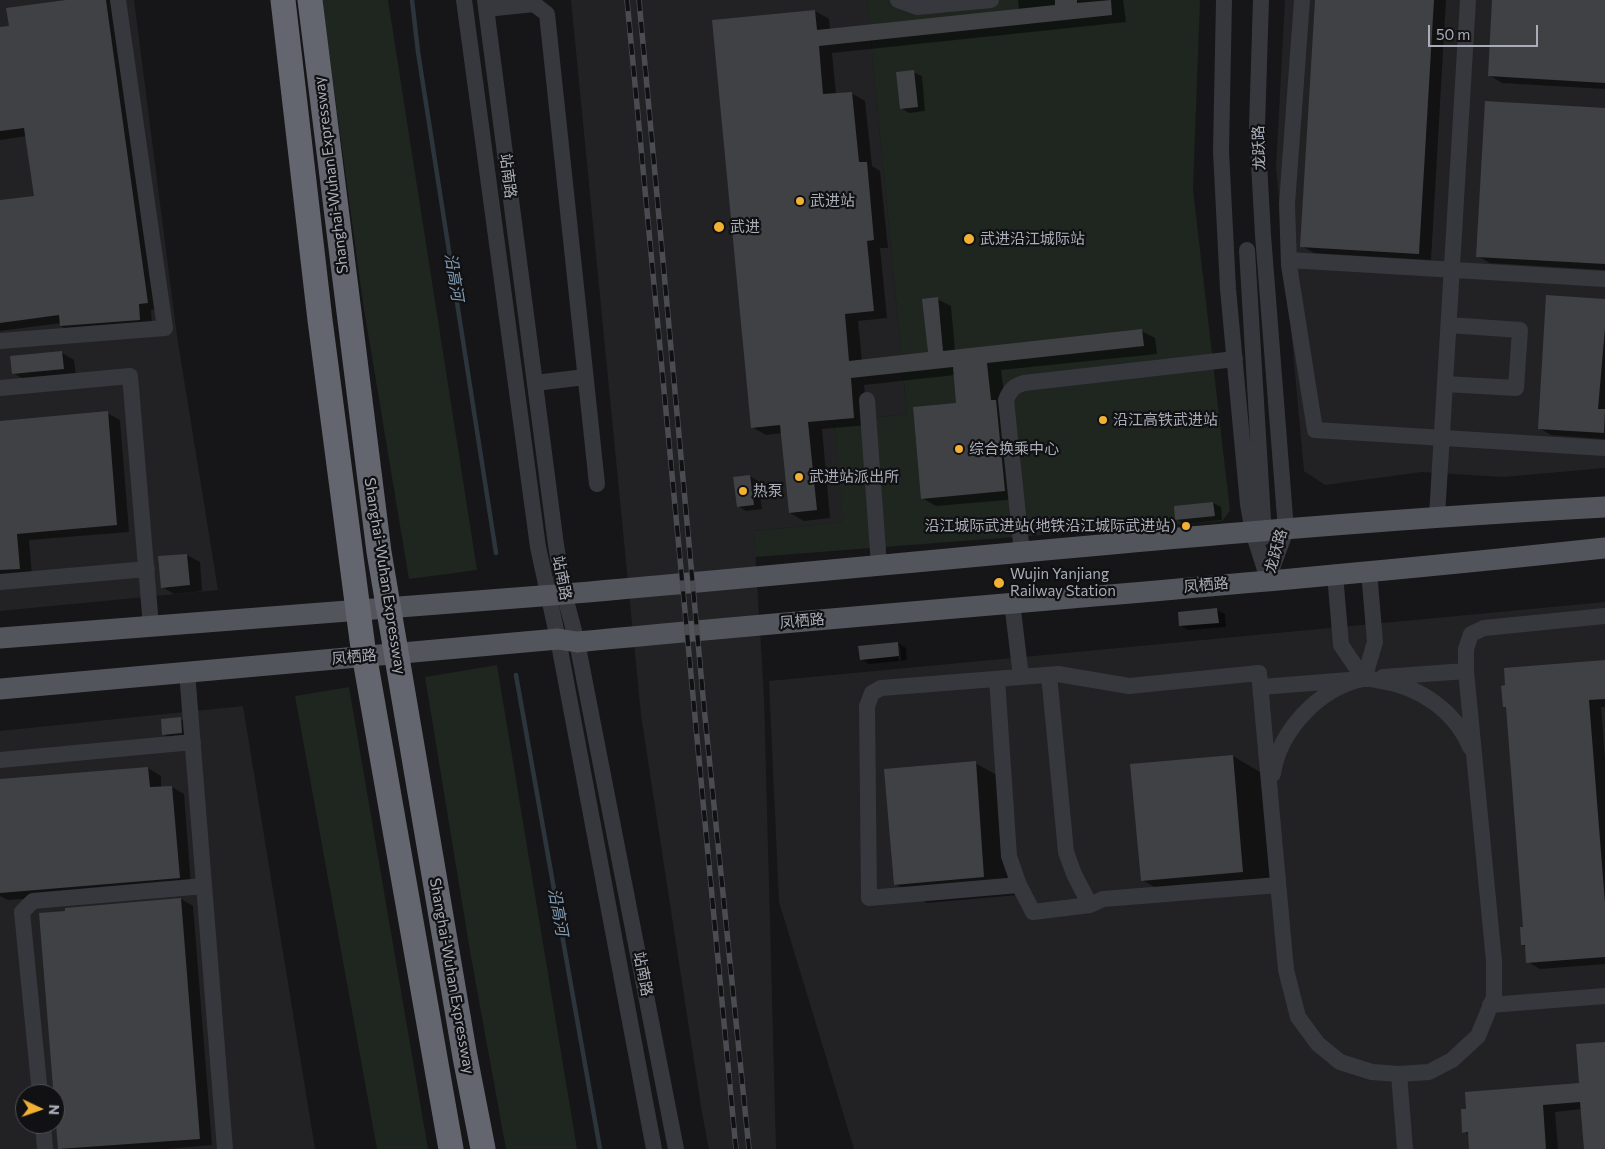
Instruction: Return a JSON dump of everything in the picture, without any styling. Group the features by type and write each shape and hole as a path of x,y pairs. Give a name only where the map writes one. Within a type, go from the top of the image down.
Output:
{"highway":[{"name":"Shanghai-Wuhan Expressway","path":"283,0 320,320 363,648 451,1149"},
{"name":"Shanghai-Wuhan Expressway","path":"310,0 330,175 379,552 465,1057 483,1149"}],"main road":[{"path":"0,638 556,594 1437,516 1605,507"},
{"name":"凤栖路","path":"0,689 1369,571 1605,548"}],"street":[{"path":"0,341 165,328 118,0"},
{"name":"站南路","path":"464,0 538,548 556,594 567,641 676,1149"},
{"path":"898,0 917,7 991,0"},
{"name":"龙跃路","path":"1224,0 1221,151 1228,290 1248,504 1258,532"},
{"name":"龙跃路","path":"1261,0 1258,137 1270,340 1286,530 1268,579"},
{"path":"1302,0 1287,204 1289,260 1315,430 1605,448"},
{"path":"1437,516 1468,0"},
{"path":"486,4 534,4 546,14 597,484"},
{"name":"站南路","path":"486,4 556,546 556,594"},
{"path":"1247,250 1258,532 1268,579"},
{"path":"1289,260 1605,279"},
{"path":"1445,384 1516,388 1520,330 1449,325"},
{"path":"1022,553 1006,400 1010,391 1016,385 1235,359"},
{"path":"0,388 130,376 151,626"},
{"path":"534,383 585,377"},
{"path":"867,400 879,564"},
{"path":"0,582 147,569"},
{"path":"1364,679 1375,642 1369,571"},
{"path":"1334,574 1341,645 1364,679"},
{"path":"1012,602 1021,677"},
{"path":"1019,885 869,898 867,706 872,693 881,688 1058,674 1129,686 1259,673 1286,970 1298,1018 1318,1044 1340,1062 1372,1072 1399,1074 1429,1072 1452,1060 1478,1036 1494,997 1494,961 1466,671 1466,649 1471,634 1484,628 1605,616"},
{"name":"站南路","path":"567,641 654,1149"},
{"path":"1261,687 1466,671"},
{"path":"187,672 226,1149"},
{"path":"1049,675 1066,852 1074,874 1090,905"},
{"path":"996,679 1009,856 1019,885 1033,912 1090,905 1103,899 1278,885"},
{"path":"1270,792 1275,760 1285,736 1310,708 1336,690 1364,679 1391,683 1416,690 1444,710 1464,733 1475,761"},
{"path":"0,760 193,742"},
{"path":"39,1084 22,912 33,901 204,886"},
{"path":"1490,1005 1605,996"},
{"path":"1399,1074 1405,1149"},
{"path":"44,1134 45,1149"}],"shaded area":[{"path":"0,0 134,0 177,336 218,590 0,611"},
{"path":"322,0 388,0 477,570 409,579 363,303"},
{"name":"武进站","path":"571,0 867,0 907,414 834,422 844,522 754,531 764,697 776,1149 709,1149 702,1113 641,715"},
{"path":"867,0 1200,0 1193,189 1230,511 1222,521 755,557 754,531 843,522 834,422 907,414"},
{"path":"1285,0 1605,0 1605,468 1503,477 1422,472 1325,485 1304,471 1276,167"},
{"path":"1605,602 1605,1149 854,1149 779,902 769,681"},
{"path":"497,665 577,1149 506,1149 470,951 425,677"},
{"path":"349,687 428,1149 377,1149 295,696"},
{"path":"243,706 315,1149 0,1149 0,731"}],"building":[{"path":"66,0 106,0 148,303 139,304 140,320 60,326 59,315 0,323 0,200 34,196 24,128 0,131 0,27 9,26 6,8"},
{"name":"武进站","path":"1055,0 1077,0 1077,3 1111,0 1112,15 819,46 823,94 852,92 859,162 867,162 874,240 867,241 874,311 845,314 849,361 928,352 922,299 938,297 943,351 1142,329 1144,346 987,363 991,400 996,400 1005,491 921,499 913,407 956,403 953,367 851,378 854,418 808,422 817,510 789,513 780,425 751,428 712,20 815,10 817,30 1055,5"},
{"path":"1315,0 1434,0 1419,254 1300,247"},
{"path":"1492,0 1605,0 1605,83 1488,76"},
{"path":"914,70 918,107 900,109 896,72"},
{"path":"1485,101 1605,108 1605,264 1476,257"},
{"path":"1546,295 1605,299 1605,328 1598,409 1605,409 1604,433 1538,429"},
{"path":"62,351 64,369 12,374 10,356"},
{"path":"108,411 117,525 17,534 20,569 0,570 0,421"},
{"name":"热泵","path":"750,475 754,505 737,507 733,477"},
{"path":"1213,502 1215,516 1175,520 1174,506"},
{"path":"187,554 190,585 161,588 158,556"},
{"path":"1217,608 1219,623 1179,626 1178,612"},
{"path":"898,642 899,656 860,660 858,646"},
{"path":"1605,660 1605,699 1589,700 1605,903 1605,957 1526,963 1525,945 1521,945 1520,927 1523,927 1506,707 1503,707 1501,686 1505,685 1504,668"},
{"path":"181,717 182,733 162,735 161,719"},
{"path":"1233,755 1243,872 1141,881 1130,764"},
{"path":"976,761 984,877 894,885 884,769"},
{"path":"148,767 150,787 172,786 180,878 0,893 0,779"},
{"path":"181,898 200,1139 58,1149 57,1134 65,1134 65,1084 53,1084 39,913 65,911 65,908"},
{"path":"1605,1042 1605,1149 1584,1149 1580,1102 1543,1105 1546,1149 1469,1149 1468,1132 1462,1133 1461,1109 1466,1109 1465,1092 1579,1083 1576,1044"}],"waterway":[{"name":"沿高河","path":"412,0 418,52 496,553"},
{"name":"沿高河","path":"516,675 600,1149"}],"railway":[{"path":"627,0 736,1149"},
{"path":"639,0 704,707 749,1149"}],"place":[{"name":"武进站","path":"800,201"},
{"name":"武进","path":"719,227"},
{"name":"武进沿江城际站","path":"969,239"},
{"name":"沿江高铁武进站","path":"1103,420"},
{"name":"综合换乘中心","path":"959,449"},
{"name":"武进站派出所","path":"799,477"},
{"name":"热泵","path":"743,491"},
{"name":"沿江城际武进站(地铁沿江城际武进站)","path":"1186,526"},
{"name":"Wujin Yanjiang Railway Station","path":"999,583"}]}
